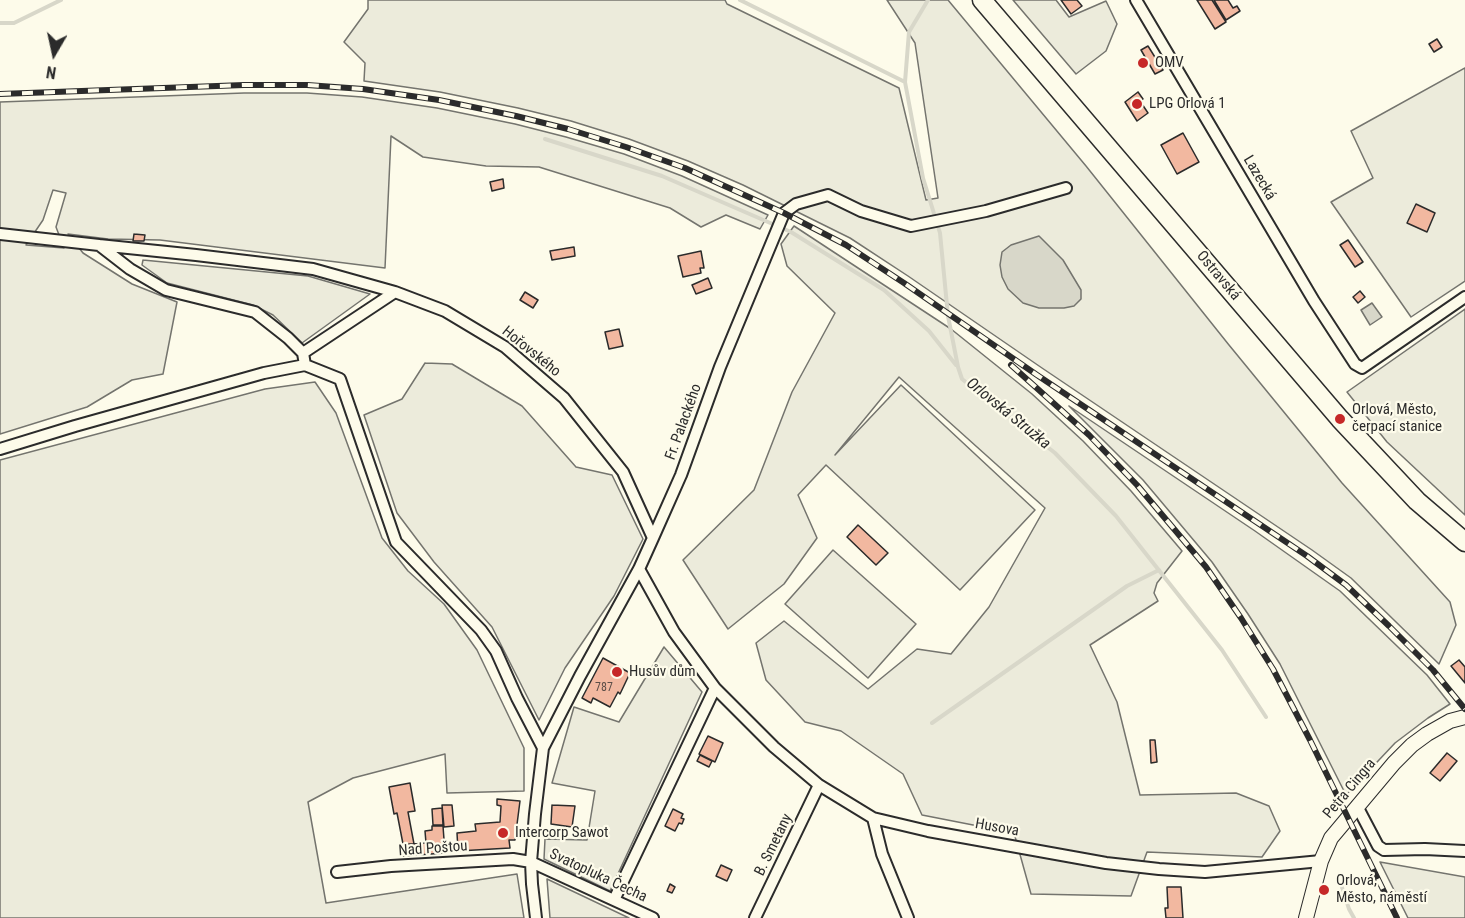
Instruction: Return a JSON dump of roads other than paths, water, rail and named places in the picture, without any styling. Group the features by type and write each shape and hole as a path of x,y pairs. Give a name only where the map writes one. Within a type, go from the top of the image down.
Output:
{"main road":[{"name":"Ostravská","path":"982,0 1340,419 1418,501 1465,542"}],"street":[{"name":"Lazecká","path":"1136,0 1314,301 1355,364 1362,368 1465,297"},
{"name":"Fr. Palackého","path":"536,918 531,862 543,748 639,569 653,538 681,475 720,367 784,213 796,204 828,195 861,211 911,226 986,211 1066,188"},
{"path":"0,234 99,245 130,270 166,290 255,312 303,353 305,365"},
{"name":"Hořovského","path":"99,245 313,269 396,292 445,310 505,347 564,398 623,472 653,538"},
{"path":"303,353 396,292"},
{"path":"0,449 252,376 305,365 339,379 396,542 481,630 496,651 543,748"},
{"name":"Husova","path":"639,569 674,632 714,688 774,747 819,784 873,818 928,831 1106,863 1159,869 1205,872 1322,861"},
{"path":"614,900 714,688"},
{"name":"Petra Cingra","path":"1306,918 1331,838 1412,745 1450,721 1465,717"},
{"name":"B. Smetany","path":"755,918 819,784"},
{"path":"1357,806 1378,846 1384,850 1465,851"},
{"path":"873,818 882,854 908,918"},
{"name":"Nad Poštou","path":"337,872 391,866 513,859 531,862"},
{"name":"Svatopluka Čecha","path":"531,862 653,918"}],"waterway":[{"path":"0,23 14,23 61,0"},
{"name":"Orlovská Stružka","path":"740,0 905,82 923,178 940,233 948,316 962,379 1055,453 1116,516 1222,650 1266,717"},
{"path":"905,82 909,32 928,0"},
{"path":"545,139 662,176 791,232 884,290 929,331 956,365"},
{"path":"932,723 1127,586 1159,570"},
{"name":"Orlovská Stružka","path":"1339,878 1354,918"}],"railway":[{"path":"0,94 244,85 307,85 363,89 439,100 516,116 568,129 685,168 784,213 846,245 1307,556 1346,585 1389,626 1433,670 1465,709"},
{"path":"1011,365 1089,435 1137,485 1206,567 1273,669 1397,918"}],"place":[{"name":"OMV","path":"1143,63"},
{"name":"LPG Orlová 1","path":"1137,104"},
{"name":"Orlová, Město, čerpací stanice","path":"1340,419"},
{"name":"Husův dům","path":"617,672"},
{"name":"Intercorp Sawot","path":"503,833"},
{"name":"Orlová, Město, náměstí","path":"1324,890"}]}
